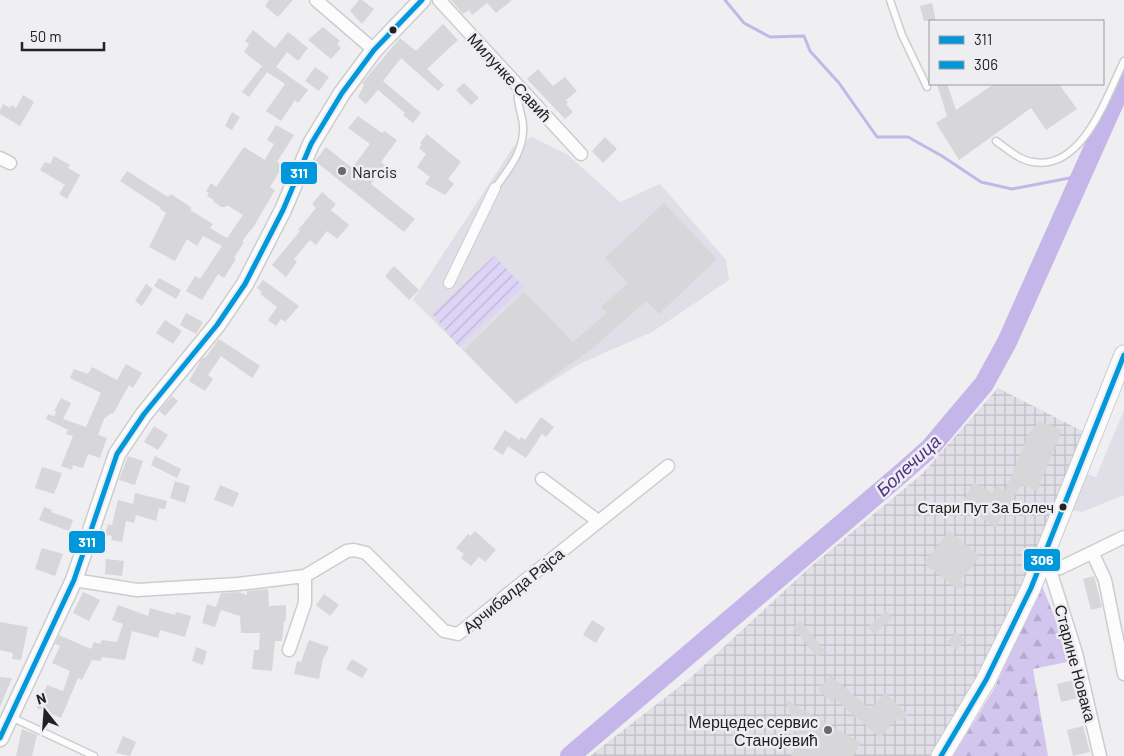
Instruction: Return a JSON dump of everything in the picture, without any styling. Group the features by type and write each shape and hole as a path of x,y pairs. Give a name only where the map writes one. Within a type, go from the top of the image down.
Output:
{"main road":[{"path":"941,756 986,680 1044,570 1124,355"}],"street":[{"path":"316,0 374,50"},
{"path":"0,738 74,580 117,454 144,414 218,326 246,284 283,210 311,144 342,93 374,50 422,0"},
{"name":"Милунке Савић","path":"439,0 581,154"},
{"path":"449,283 495,188"},
{"name":"Арчибалда Рајса","path":"74,580 137,590 161,590 273,581 305,576 339,554 354,550 362,551 444,631 458,634 598,520 668,466"},
{"path":"542,479 598,520"},
{"path":"1044,570 1093,554 1124,537"},
{"path":"1093,554 1105,580 1124,674"},
{"name":"Старине Новака","path":"1044,570 1076,653 1100,756"},
{"path":"289,650 305,603 305,576"}],"lane":[{"path":"890,0 902,34 927,87"},
{"path":"996,141 1031,162 1053,161 1066,154 1077,146 1096,121 1124,61"},
{"path":"495,188 514,162 522,140 524,127 517,94 519,86"},
{"path":"11,717 94,756"}],"shaded area":[{"path":"532,137 568,155 620,202 660,184 726,260 729,280 652,332 579,364 516,404 413,300 514,146"},
{"path":"494,256 524,287 459,347 432,314"},
{"path":"998,388 1088,434 1039,570 933,756 590,756 688,680 809,568 922,474"},
{"path":"1124,410 1124,495 1082,512 1070,510 1085,473 1096,477"}],"green space":[{"path":"1041,583 1072,661 1033,669 1048,756 953,756 994,689"}],"building":[{"path":"269,0 293,0 278,17 265,6"},
{"path":"359,0 362,0 374,9 362,24 350,11"},
{"path":"451,0 512,0 496,13 487,3 472,15 469,10 463,14"},
{"path":"932,3 936,20 924,21 920,6"},
{"path":"443,24 458,40 427,69 444,85 438,91 401,58 383,81 421,113 413,123 403,115 405,113 378,90 366,104 358,97 364,85 362,83 400,38 416,51"},
{"path":"323,27 340,41 337,44 341,48 331,59 308,40"},
{"path":"253,30 275,48 288,32 308,48 298,61 287,52 276,67 308,90 298,103 295,100 281,121 266,111 285,84 267,72 249,97 242,92 262,66 244,52 249,44 245,41"},
{"path":"315,67 329,77 319,91 305,81"},
{"path":"538,69 553,86 565,77 577,91 566,100 568,102 566,104 573,112 565,119 527,79"},
{"path":"464,83 479,98 471,105 456,90"},
{"path":"937,85 947,85 956,110 993,85 1060,85 1077,109 1046,130 1031,108 959,160 936,123 947,116"},
{"path":"23,95 34,102 20,126 0,114 0,110 3,104 10,108 12,105 16,108"},
{"path":"232,112 240,117 232,130 225,126"},
{"path":"358,116 382,133 384,131 397,140 381,162 385,165 371,184 415,219 404,232 315,161 326,147 352,168 370,144 348,128"},
{"path":"276,125 294,135 277,162 283,166 270,187 275,190 254,226 242,241 244,242 234,258 236,259 224,278 218,274 202,300 186,291 195,276 200,279 222,246 203,236 197,246 187,239 175,261 149,247 166,213 120,181 127,171 168,197 171,194 192,208 190,210 213,224 210,228 227,238 243,215 227,205 226,207 221,207 207,196 209,193 206,191 211,183 216,187 244,147 265,160 274,144 267,140"},
{"path":"427,134 461,162 448,179 454,184 445,195 425,184 430,177 417,167 426,154 419,148 422,144 420,143"},
{"path":"605,137 617,149 603,163 592,151"},
{"path":"54,156 70,165 68,168 80,175 67,199 59,194 65,185 40,170 45,162 50,164"},
{"path":"322,192 336,204 331,210 349,225 337,239 327,231 316,245 310,240 294,259 297,262 286,277 272,265 316,208 312,204"},
{"path":"664,203 717,259 659,314 646,301 593,348 516,403 464,350 524,292 573,342 607,313 601,307 628,283 605,258"},
{"path":"394,266 419,290 409,300 385,276"},
{"path":"159,278 181,290 176,299 154,286"},
{"path":"263,280 299,306 285,322 281,319 276,326 268,320 277,307 260,294 262,292 257,288"},
{"path":"146,284 153,289 142,306 135,301"},
{"path":"186,313 203,322 196,334 180,325"},
{"path":"165,320 182,331 173,344 156,333"},
{"path":"219,339 260,366 252,378 221,356 208,375 213,379 205,391 189,381 201,360 205,358"},
{"path":"126,364 142,373 133,388 129,385 113,414 111,413 104,419 98,435 107,438 100,458 88,454 83,468 73,465 72,470 61,466 73,436 66,434 68,430 46,419 48,414 54,416 57,412 54,411 61,398 71,403 63,419 86,427 101,393 70,378 74,369 88,374 92,367 117,380"},
{"path":"172,396 178,401 165,416 159,411"},
{"path":"541,417 554,427 546,437 542,434 526,458 508,446 503,455 493,449 505,430 520,440 521,437 525,440"},
{"path":"1039,421 1062,430 1037,491 1021,485 996,527 976,515 980,508 964,499 974,482 992,493 996,486 1005,491 1028,435"},
{"path":"154,426 168,435 158,450 144,442"},
{"path":"128,456 143,461 135,485 119,480"},
{"path":"155,456 181,469 177,478 151,465"},
{"path":"42,467 62,473 54,494 35,488"},
{"path":"175,481 190,486 185,503 170,498"},
{"path":"220,485 239,493 233,507 214,500"},
{"path":"135,493 167,501 165,509 159,508 156,521 136,515 134,523 126,521 122,542 111,540 112,536 105,535 108,524 112,525 118,500 133,504"},
{"path":"44,507 52,510 51,512 73,520 69,531 39,520"},
{"path":"475,531 496,550 485,562 479,557 471,566 461,558 464,554 456,548 468,534 470,536"},
{"path":"949,531 980,556 961,580 966,589 956,588 924,563"},
{"path":"42,548 63,554 55,576 35,569"},
{"path":"106,559 124,561 122,576 105,574"},
{"path":"1094,576 1102,607 1091,610 1083,579"},
{"path":"268,589 269,606 286,605 286,621 284,621 282,641 275,641 272,671 252,669 254,650 259,650 260,633 241,633 240,616 221,610 215,627 202,623 207,604 216,607 221,593 238,592 247,595 247,591"},
{"path":"83,592 100,600 89,621 73,613"},
{"path":"324,594 339,605 330,616 316,605"},
{"path":"118,605 148,616 150,608 175,615 176,612 191,616 185,637 160,630 158,638 132,631 125,660 102,657 101,661 92,660 82,680 78,678 61,718 37,708 47,685 63,691 70,671 52,663 60,646 55,644 59,635 91,649 94,642 100,644 102,640 117,642 123,624 112,620"},
{"path":"886,611 893,618 874,634 868,627"},
{"path":"592,620 605,628 596,643 583,635"},
{"path":"801,621 825,651 817,657 793,627"},
{"path":"0,622 28,627 21,660 12,659 13,653 0,650"},
{"path":"956,632 965,640 957,650 947,642"},
{"path":"309,640 329,647 323,659 319,679 294,674 297,661 301,662"},
{"path":"196,647 207,651 203,665 192,661"},
{"path":"352,659 368,669 362,678 346,669"},
{"path":"830,675 870,709 885,693 908,715 901,722 897,718 880,738 834,698 832,702 818,690"},
{"path":"0,677 12,678 0,707"},
{"path":"1074,680 1078,698 1061,702 1057,684"},
{"path":"786,700 861,743 853,756 791,756 802,739 797,736"},
{"path":"1083,726 1090,752 1073,756 1067,730"},
{"path":"22,729 37,735 32,756 16,756"},
{"path":"123,736 136,742 130,756 116,753"}],"waterway":[{"path":"725,0 744,23 770,37 804,36 810,51 839,83 877,137 908,137 942,156 981,182 1012,189 1080,176"},
{"name":"Болечица","path":"570,756 930,448 984,384 1007,342 1124,80"}],"transit line":[{"name":"311","path":"0,738 74,580 117,454 144,414 217,325 245,284 283,210 311,144 342,93 374,50 422,0"},
{"name":"306","path":"941,756 986,680 1031,588 1124,355"}],"place":[{"name":"Narcis","path":"342,171"},
{"name":"Стари Пут За Болеч","path":"1063,507"},
{"name":"Мерцедес сервис Станојевић","path":"828,730"}]}
